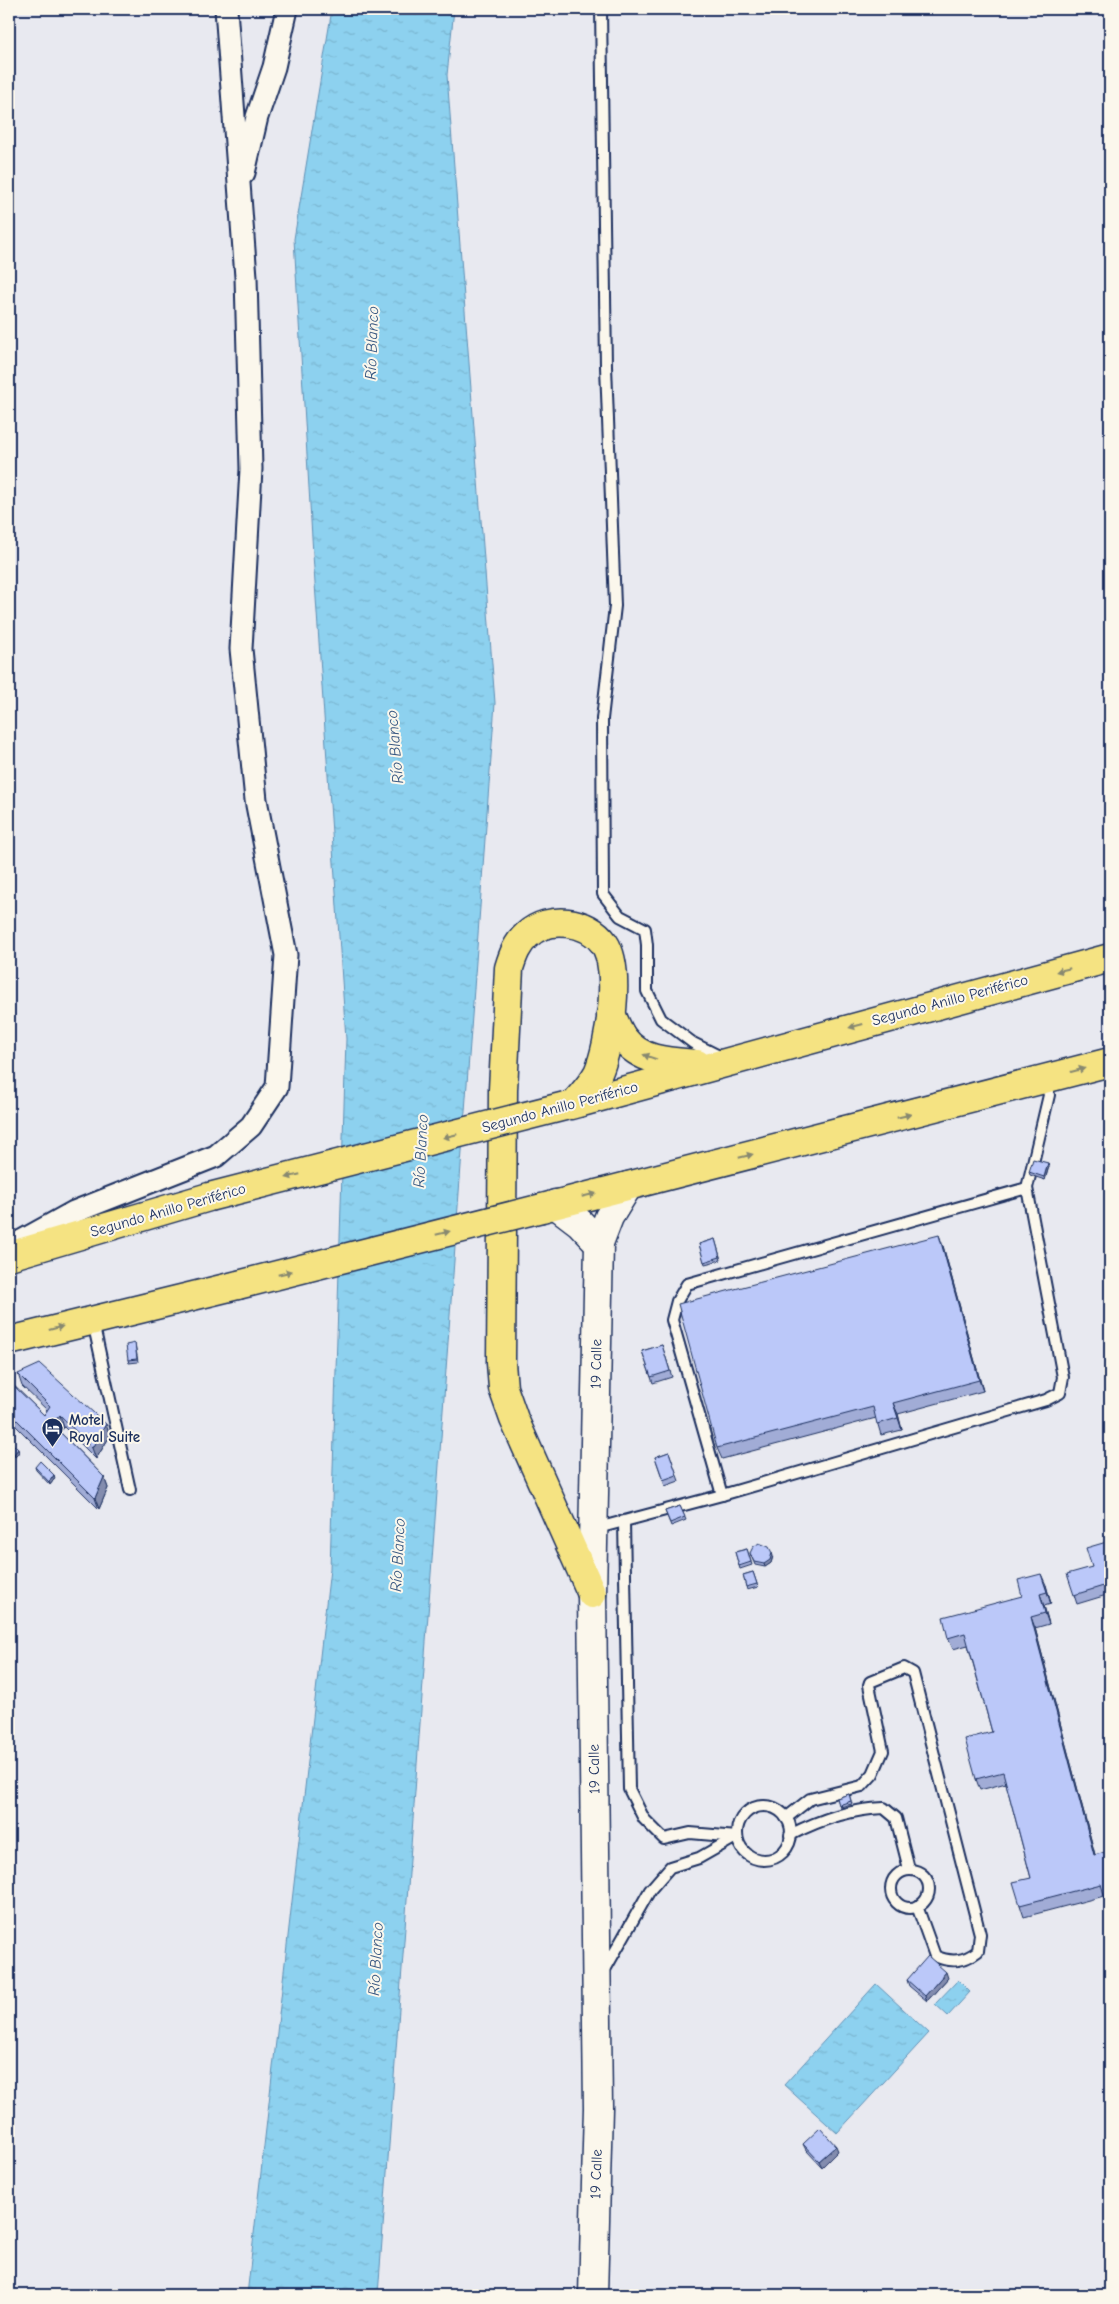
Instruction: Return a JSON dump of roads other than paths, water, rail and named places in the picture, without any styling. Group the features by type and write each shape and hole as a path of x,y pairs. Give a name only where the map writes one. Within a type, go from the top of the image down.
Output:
{"main road":[{"path":"570,1105 597,1073 611,1014 613,965 606,945 596,933 581,925 564,922 546,925 528,934 515,949 509,968 503,1090 501,1363 503,1388 514,1419 592,1594"},
{"name":"Segundo Anillo Periférico","path":"9,1256 209,1197 570,1105 1110,958"},
{"path":"611,1014 623,1038 634,1050 646,1056 666,1062 723,1063"},
{"path":"9,1341 628,1186 1110,1062"},
{"name":"19 Calle","path":"593,2295 598,2108 592,1594 599,1243 609,1217 628,1186"},
{"path":"548,1206 580,1223 599,1243"}],"street":[{"path":"9,1248 74,1212 216,1156 251,1126 277,1087 286,955 256,800 242,649 251,469 246,277 226,9"},
{"path":"239,193 257,117 274,67 287,9"}],"lane":[{"path":"601,9 605,356 615,606 602,719 603,894 620,916 644,929 647,944 646,991 661,1018 723,1063"},
{"path":"593,1530 722,1495 1046,1400 1060,1393 1063,1377 1027,1188 1049,1095 1044,1080"},
{"path":"722,1495 672,1320 677,1301 687,1284 1027,1188"},
{"path":"92,1319 130,1490"},
{"path":"624,1522 629,1789 644,1819 664,1839 690,1833 737,1837"},
{"path":"786,1818 810,1799 862,1786 874,1774 883,1751 869,1685 870,1682 904,1668 910,1670 913,1673 980,1934 978,1951 968,1958 948,1962 935,1956 917,1906"},
{"path":"772,1807 786,1818 790,1826 790,1835 784,1850 780,1854 766,1859 753,1857 745,1852 737,1837 740,1819 754,1808 772,1807"},
{"path":"790,1835 815,1822 868,1809 884,1808 896,1818 909,1869"},
{"path":"596,1986 650,1890 670,1867 698,1858 737,1837"},
{"path":"909,1869 924,1875 929,1882 930,1891 927,1899 917,1906 905,1907 897,1903 891,1891 895,1877 909,1869"}],"water":[{"name":"Río Blanco","path":"332,9 454,9 447,75 495,703 378,2295 247,2295 330,1569 346,1039 294,239"},
{"path":"958,1980 970,1992 948,2016 935,2004"},
{"path":"876,1984 929,2033 837,2133 784,2085"}],"place":[{"name":"Motel Royal Suite","path":"53,1448"}]}
